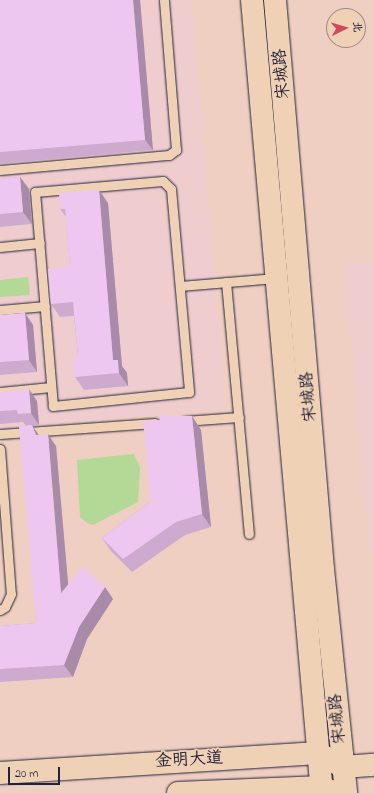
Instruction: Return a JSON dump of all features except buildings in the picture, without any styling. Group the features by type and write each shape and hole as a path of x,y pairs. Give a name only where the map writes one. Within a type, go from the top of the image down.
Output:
{"main road":[{"name":"宋城路","path":"252,0 318,753 326,791"},
{"name":"宋城路","path":"275,0 346,793"},
{"path":"318,753 343,766 374,765"},
{"name":"金明大道","path":"0,773 318,753"},
{"name":"金明大道","path":"178,793 326,791"}],"lane":[{"path":"0,170 169,156 176,150 164,0"},
{"path":"163,181 171,189 190,392 53,406 40,243 35,192 163,181"},
{"path":"0,247 40,243"},
{"path":"180,286 277,278"},
{"path":"226,282 249,534"},
{"path":"0,310 44,306"},
{"path":"0,392 51,387"},
{"path":"0,434 238,417"},
{"path":"0,449 11,594 5,607 0,610"}],"shaded area":[{"path":"0,0 191,0 226,409 0,428"},
{"path":"374,263 374,549 370,549 345,265"}],"green space":[{"path":"28,277 30,295 0,297 0,280"},
{"path":"134,454 140,467 138,502 93,525 87,523 80,517 77,460"}]}
